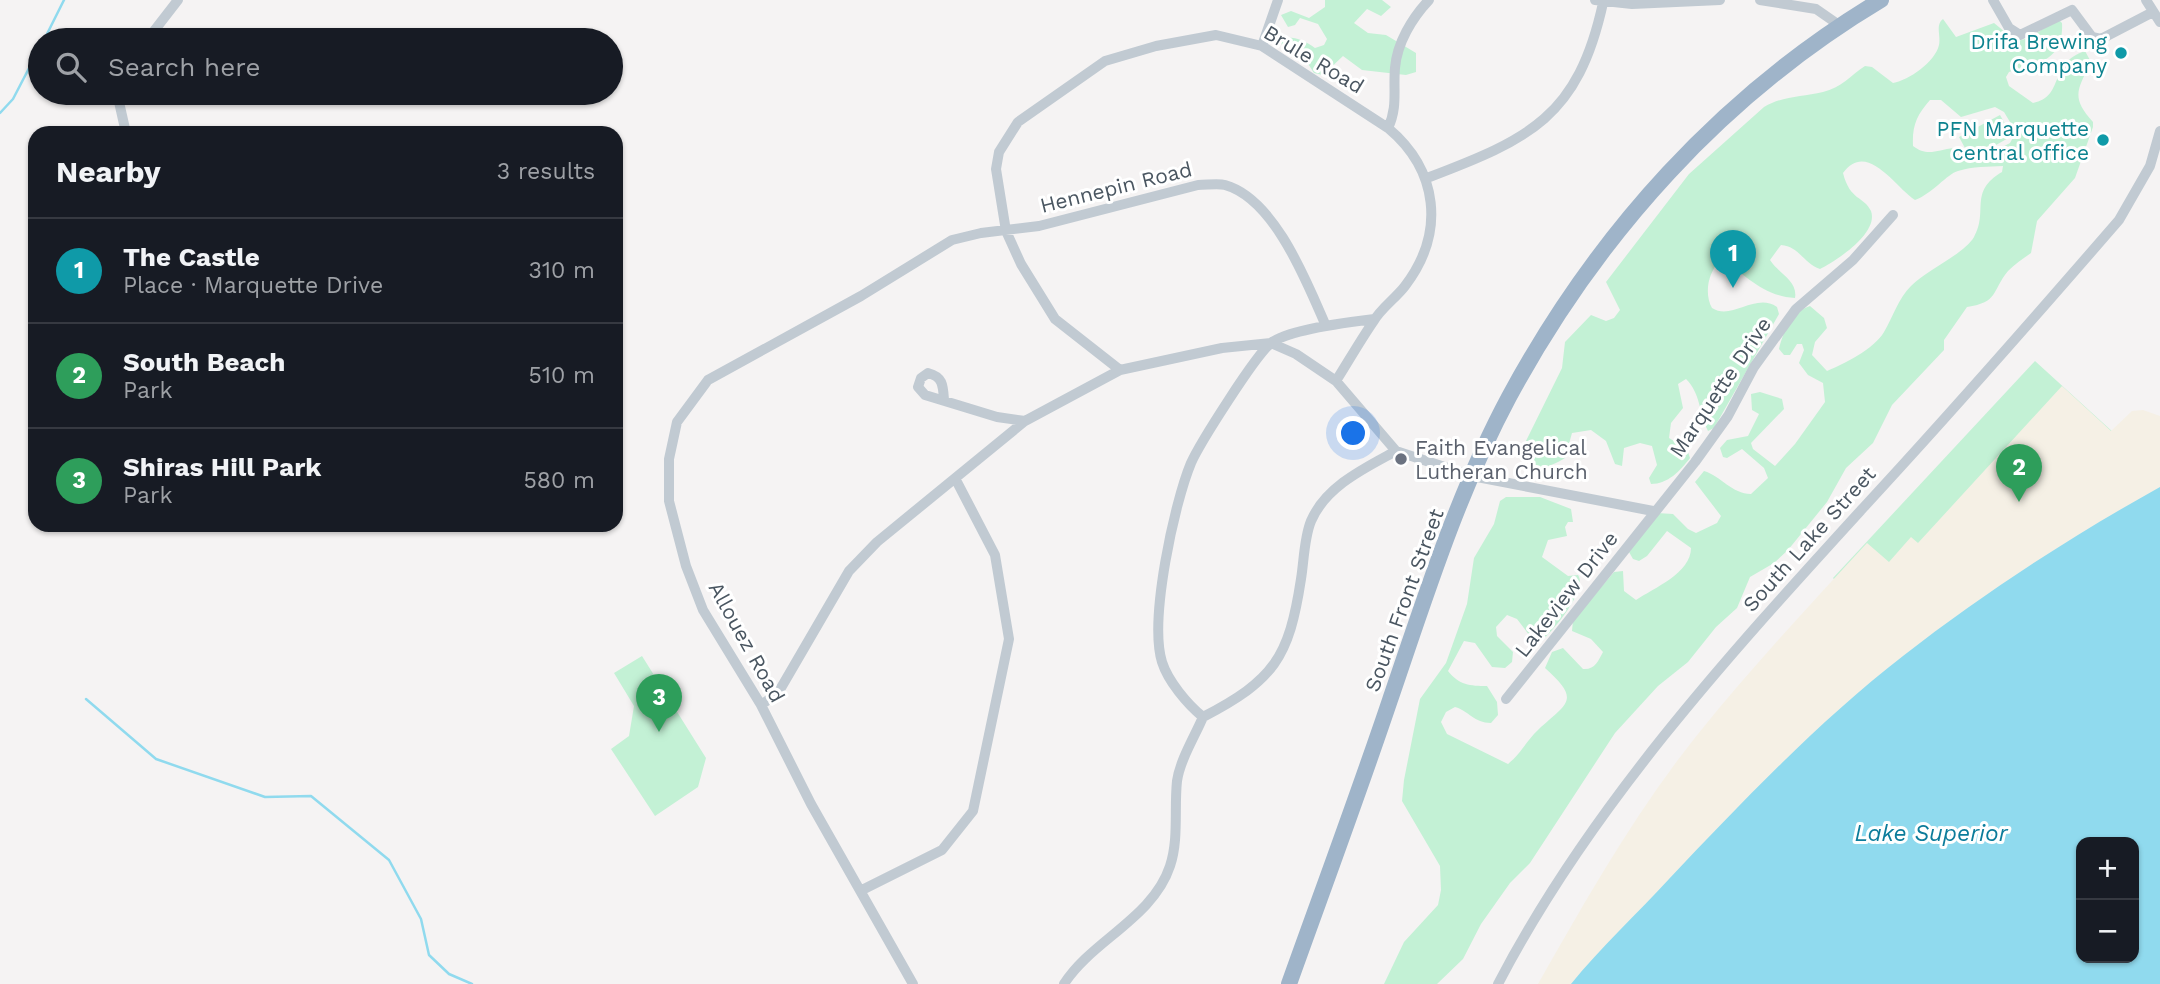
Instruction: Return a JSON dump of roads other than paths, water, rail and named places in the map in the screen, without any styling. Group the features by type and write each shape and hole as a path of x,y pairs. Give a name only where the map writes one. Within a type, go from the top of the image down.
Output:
{"highway":[{"name":"South Front Street","path":"1289,984 1422,607 1472,476 1509,397 1576,286 1639,204 1717,121 1777,69 1839,25 1881,0"}],"street":[{"path":"156,28 178,0"},
{"path":"1262,46 1278,0"},
{"path":"1388,128 1394,115 1397,56 1413,21 1429,0"},
{"path":"1336,381 1374,319 1405,286 1422,254 1431,215 1427,178 1504,146 1547,117 1582,72 1599,1 1720,0"},
{"path":"1760,0 1816,9 1839,25"},
{"path":"1993,0 2009,28 2020,35 2072,9 2092,37 2101,39 2153,12"},
{"path":"2146,0 2160,22"},
{"name":"Brule Road","path":"1120,370 1055,320 1021,264 1006,231 997,189 999,152 1018,122 1105,61 1169,43 1216,36 1262,46 1388,128 1409,147 1427,178"},
{"path":"120,105 124,126"},
{"name":"South Lake Street","path":"1498,984 1522,937 1619,793 1707,684 1783,595 2119,220 2150,166 2160,131"},
{"name":"Hennepin Road","path":"1006,231 1039,226 1198,185 1224,184 1248,196 1267,215 1304,277 1326,326"},
{"name":"Marquette Drive","path":"1653,511 1728,416 1754,368 1796,309 1853,260 1892,215"},
{"name":"Allouez Road","path":"913,984 811,804 761,705 703,610 686,566 669,500 669,459 677,422 708,380 861,296 952,240 1006,231"},
{"path":"761,705 778,693 849,571 877,542 1025,421 1120,370 1233,346 1271,343 1326,326 1374,319"},
{"path":"1271,343 1315,365 1336,381 1396,451 1472,476 1653,511"},
{"path":"1203,717 1187,704 1162,663 1157,615 1172,533 1191,463 1240,385 1271,343"},
{"path":"944,400 997,417 1025,421"},
{"path":"1064,984 1077,963 1111,939 1150,898 1170,867 1177,817 1177,779 1203,717 1236,699 1278,662 1294,623 1311,522 1321,505 1342,483 1396,451"},
{"path":"862,890 942,850 973,811 1009,639 995,555 956,480"},
{"name":"Lakeview Drive","path":"1506,699 1653,511"}],"water":[{"name":"Lake Superior","path":"2160,487 2160,984 1571,984 1753,792 1841,707 1934,633 2060,546"}],"waterway":[{"path":"50,28 64,0"},
{"path":"0,113 13,99 28,70"},
{"path":"86,699 156,759 265,797 311,796 389,860 421,919 429,955 449,974 472,984"}],"place":[{"name":"Drifa Brewing Company","path":"2121,53"},
{"name":"PFN Marquette central office","path":"2103,140"},
{"name":"The Castle","path":"1733,288"},
{"name":"Faith Evangelical Lutheran Church","path":"1401,459"},
{"name":"South Beach","path":"2019,502"},
{"name":"Shiras Hill Park","path":"659,732"}]}
